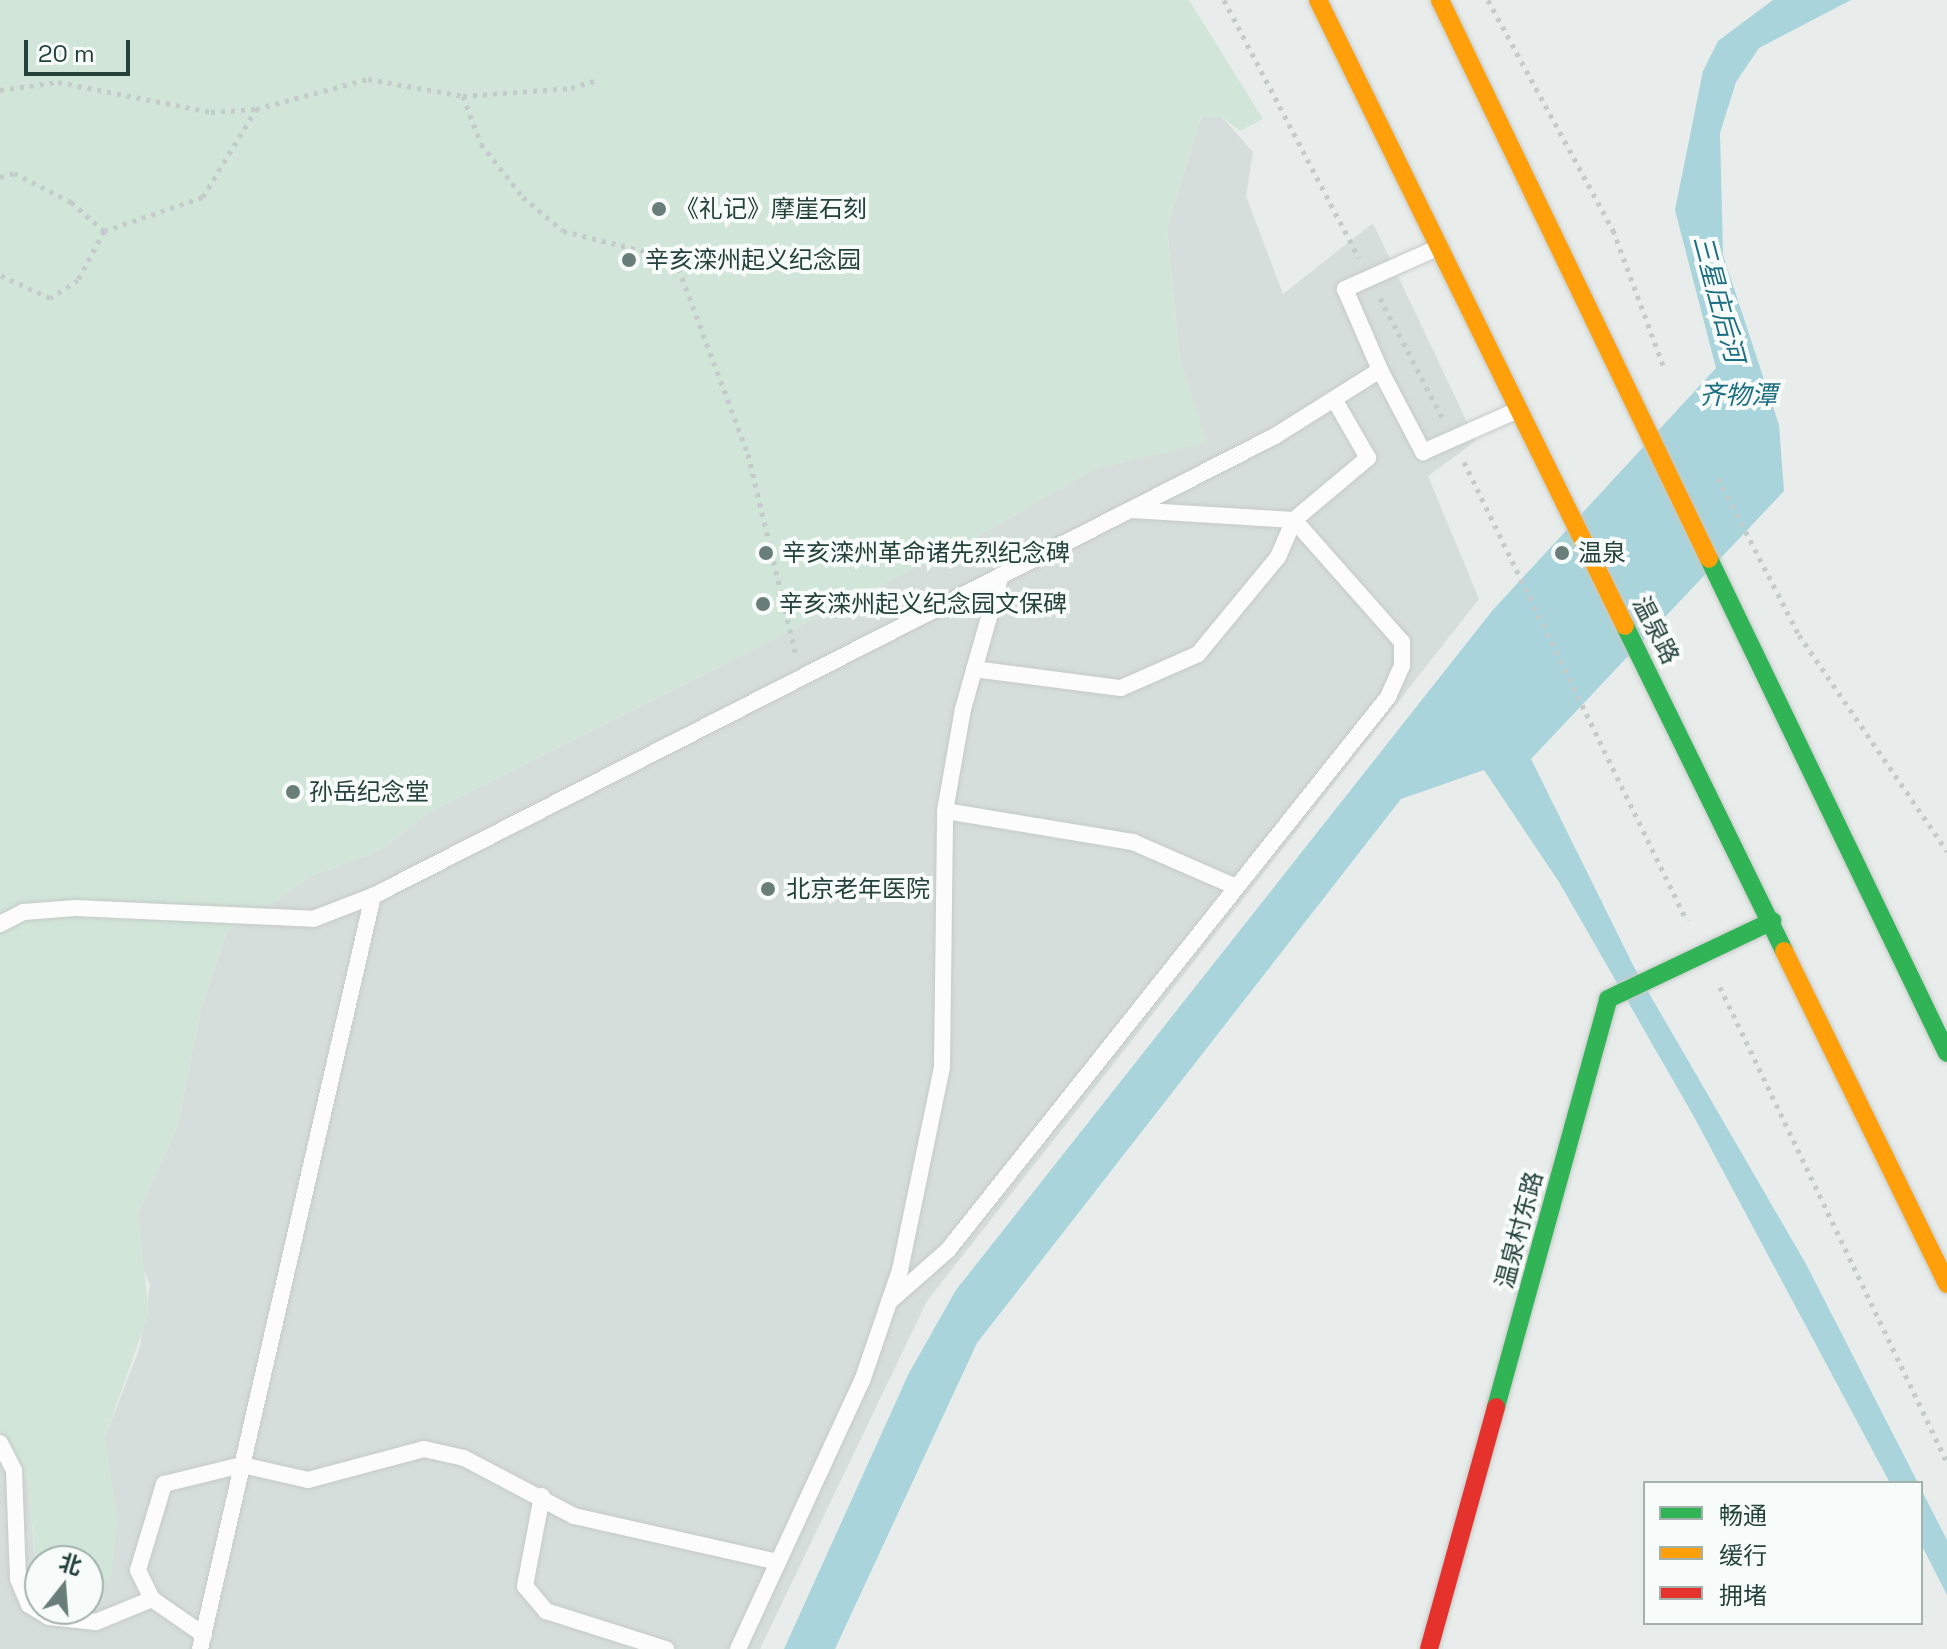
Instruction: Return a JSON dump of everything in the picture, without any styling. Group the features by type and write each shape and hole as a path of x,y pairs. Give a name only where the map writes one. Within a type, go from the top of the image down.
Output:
{"main road":[{"name":"温泉路","path":"1318,0 1442,246 1544,465 1670,712 1947,1284"},
{"path":"1440,0 1629,382 1947,1053"},
{"name":"温泉村东路","path":"1429,1649 1608,999 1772,921"}],"lane":[{"path":"1442,246 1345,289 1380,370 1423,452 1519,409"},
{"path":"0,924 24,912 75,908 313,919 373,896 800,673 1131,510 1334,399 1380,370"},
{"path":"974,669 1121,688 1198,654 1278,557 1294,520 1368,458 1334,399"},
{"path":"889,1302 948,1250 1388,697 1402,666 1402,642 1294,520 1131,510"},
{"path":"738,1649 862,1381 889,1302 942,1067 945,811 974,669 1001,575"},
{"path":"945,811 1133,842 1236,887"},
{"path":"373,896 242,1465 202,1642 152,1599 138,1570 164,1484 242,1465 308,1480 424,1449 464,1458 542,1496 574,1516 642,1536 778,1562"},
{"path":"0,1443 14,1470 18,1579 29,1605 49,1617 96,1622 152,1599"},
{"path":"542,1496 525,1586 546,1611 666,1649"}],"path":[{"path":"1488,0 1613,230 1668,378"},
{"path":"0,90 58,82 211,112 256,109 368,79 463,96 571,88 600,79"},
{"path":"463,96 481,144 523,197 563,231 675,259 748,454 800,673"},
{"path":"0,275 50,298 78,280 104,231 203,197 256,109"},
{"path":"0,177 14,173 71,202 104,231"},
{"path":"1715,474 1799,635 1947,851"},
{"path":"1515,571 1703,952 1947,1462"}],"shaded area":[{"name":"北京老年医院","path":"1201,117 1222,117 1253,152 1246,196 1283,294 1373,223 1476,441 1428,476 1479,599 927,1301 760,1649 0,1649 0,1431 28,1482 34,1545 24,1545 24,1625 104,1625 104,1586 111,1575 105,1437 140,1347 150,1285 136,1251 138,1213 177,1128 202,1005 227,932 314,875 381,850 426,814 982,534 1094,469 1206,442 1180,360 1167,229"}],"green space":[{"path":"0,0 1189,0 1263,119 1240,131 1222,117 1201,117 1167,229 1180,360 1207,442 1094,469 982,534 426,814 381,850 314,875 227,932 202,1005 177,1128 138,1213 149,1313 105,1437 118,1522 111,1575 104,1587 104,1545 34,1545 28,1482 0,1431"}],"water":[{"path":"1773,0 1851,0 1759,48 1736,82 1720,133 1723,255 1779,425 1784,491 1531,759 1635,969 1806,1264 1917,1481 1889,1481 1693,1115 1559,882 1484,770 1401,799 977,1343 835,1649 784,1649 909,1373 956,1290 1492,611 1716,368 1675,210 1703,71 1718,41"},
{"path":"1923,1493 1947,1540 1947,1595 1923,1548"}],"traffic: fast":[{"path":"1709,559 1947,1053"},
{"path":"1625,626 1784,951"},
{"path":"1496,1407 1608,999 1772,921"}],"traffic: slow":[{"path":"1318,0 1625,626"},
{"path":"1440,0 1709,559"},
{"path":"1784,951 1947,1284"}],"traffic: jam":[{"path":"1429,1649 1496,1407"}],"place":[{"name":"《礼记》摩崖石刻","path":"659,209"},
{"name":"辛亥滦州起义纪念园","path":"629,260"},
{"name":"辛亥滦州革命诸先烈纪念碑","path":"766,553"},
{"name":"温泉","path":"1562,553"},
{"name":"辛亥滦州起义纪念园文保碑","path":"763,604"},
{"name":"孙岳纪念堂","path":"293,792"},
{"name":"北京老年医院","path":"768,889"}],"water label":[{"name":"三星庄后河","path":"1718,299"},
{"name":"齐物潭","path":"1738,396"}]}
